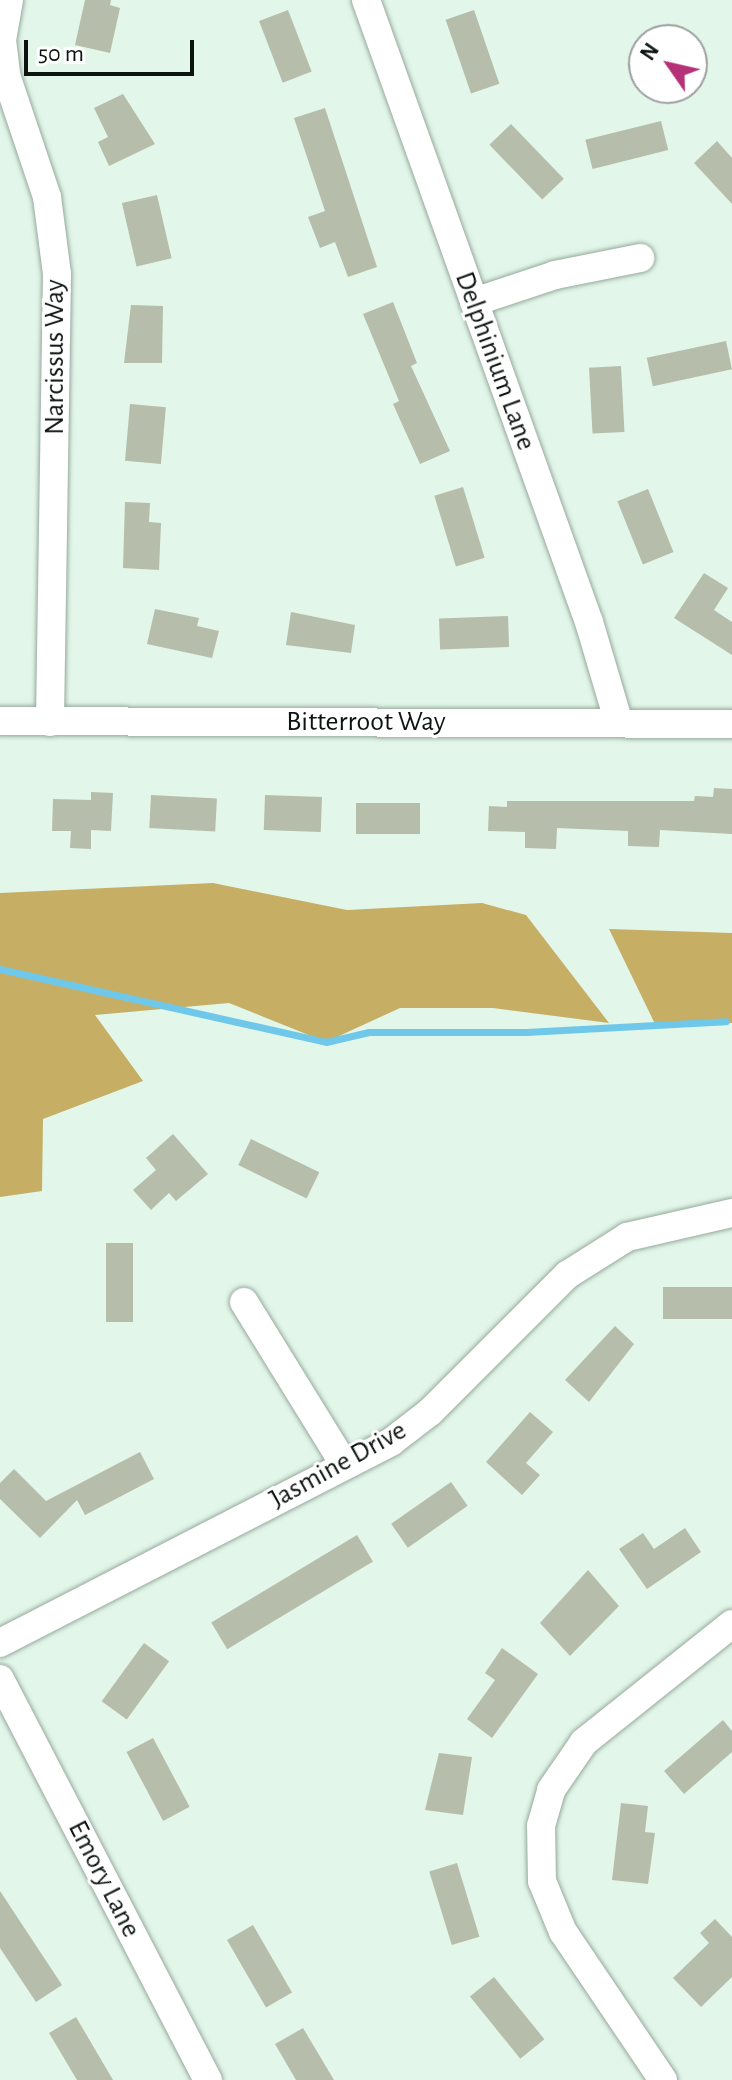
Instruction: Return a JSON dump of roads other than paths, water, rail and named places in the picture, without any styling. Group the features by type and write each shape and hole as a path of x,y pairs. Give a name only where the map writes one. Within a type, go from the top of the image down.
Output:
{"street":[{"name":"Narcissus Way","path":"9,0 2,40 7,78 47,197 57,274 50,722"},
{"name":"Delphinium Lane","path":"366,0 619,723"},
{"path":"474,302 555,275 640,258"},
{"name":"Bitterroot Way","path":"0,721 732,724"},
{"name":"Jasmine Drive","path":"0,1643 391,1442 430,1412 567,1275 627,1237 732,1213"},
{"path":"244,1302 344,1464"},
{"path":"663,2080 563,1932 542,1881 541,1826 551,1790 584,1742 732,1624"},
{"name":"Emory Lane","path":"0,1679 208,2080"}],"waterway":[{"path":"0,969 326,1042 369,1032 526,1032 726,1021"}]}
